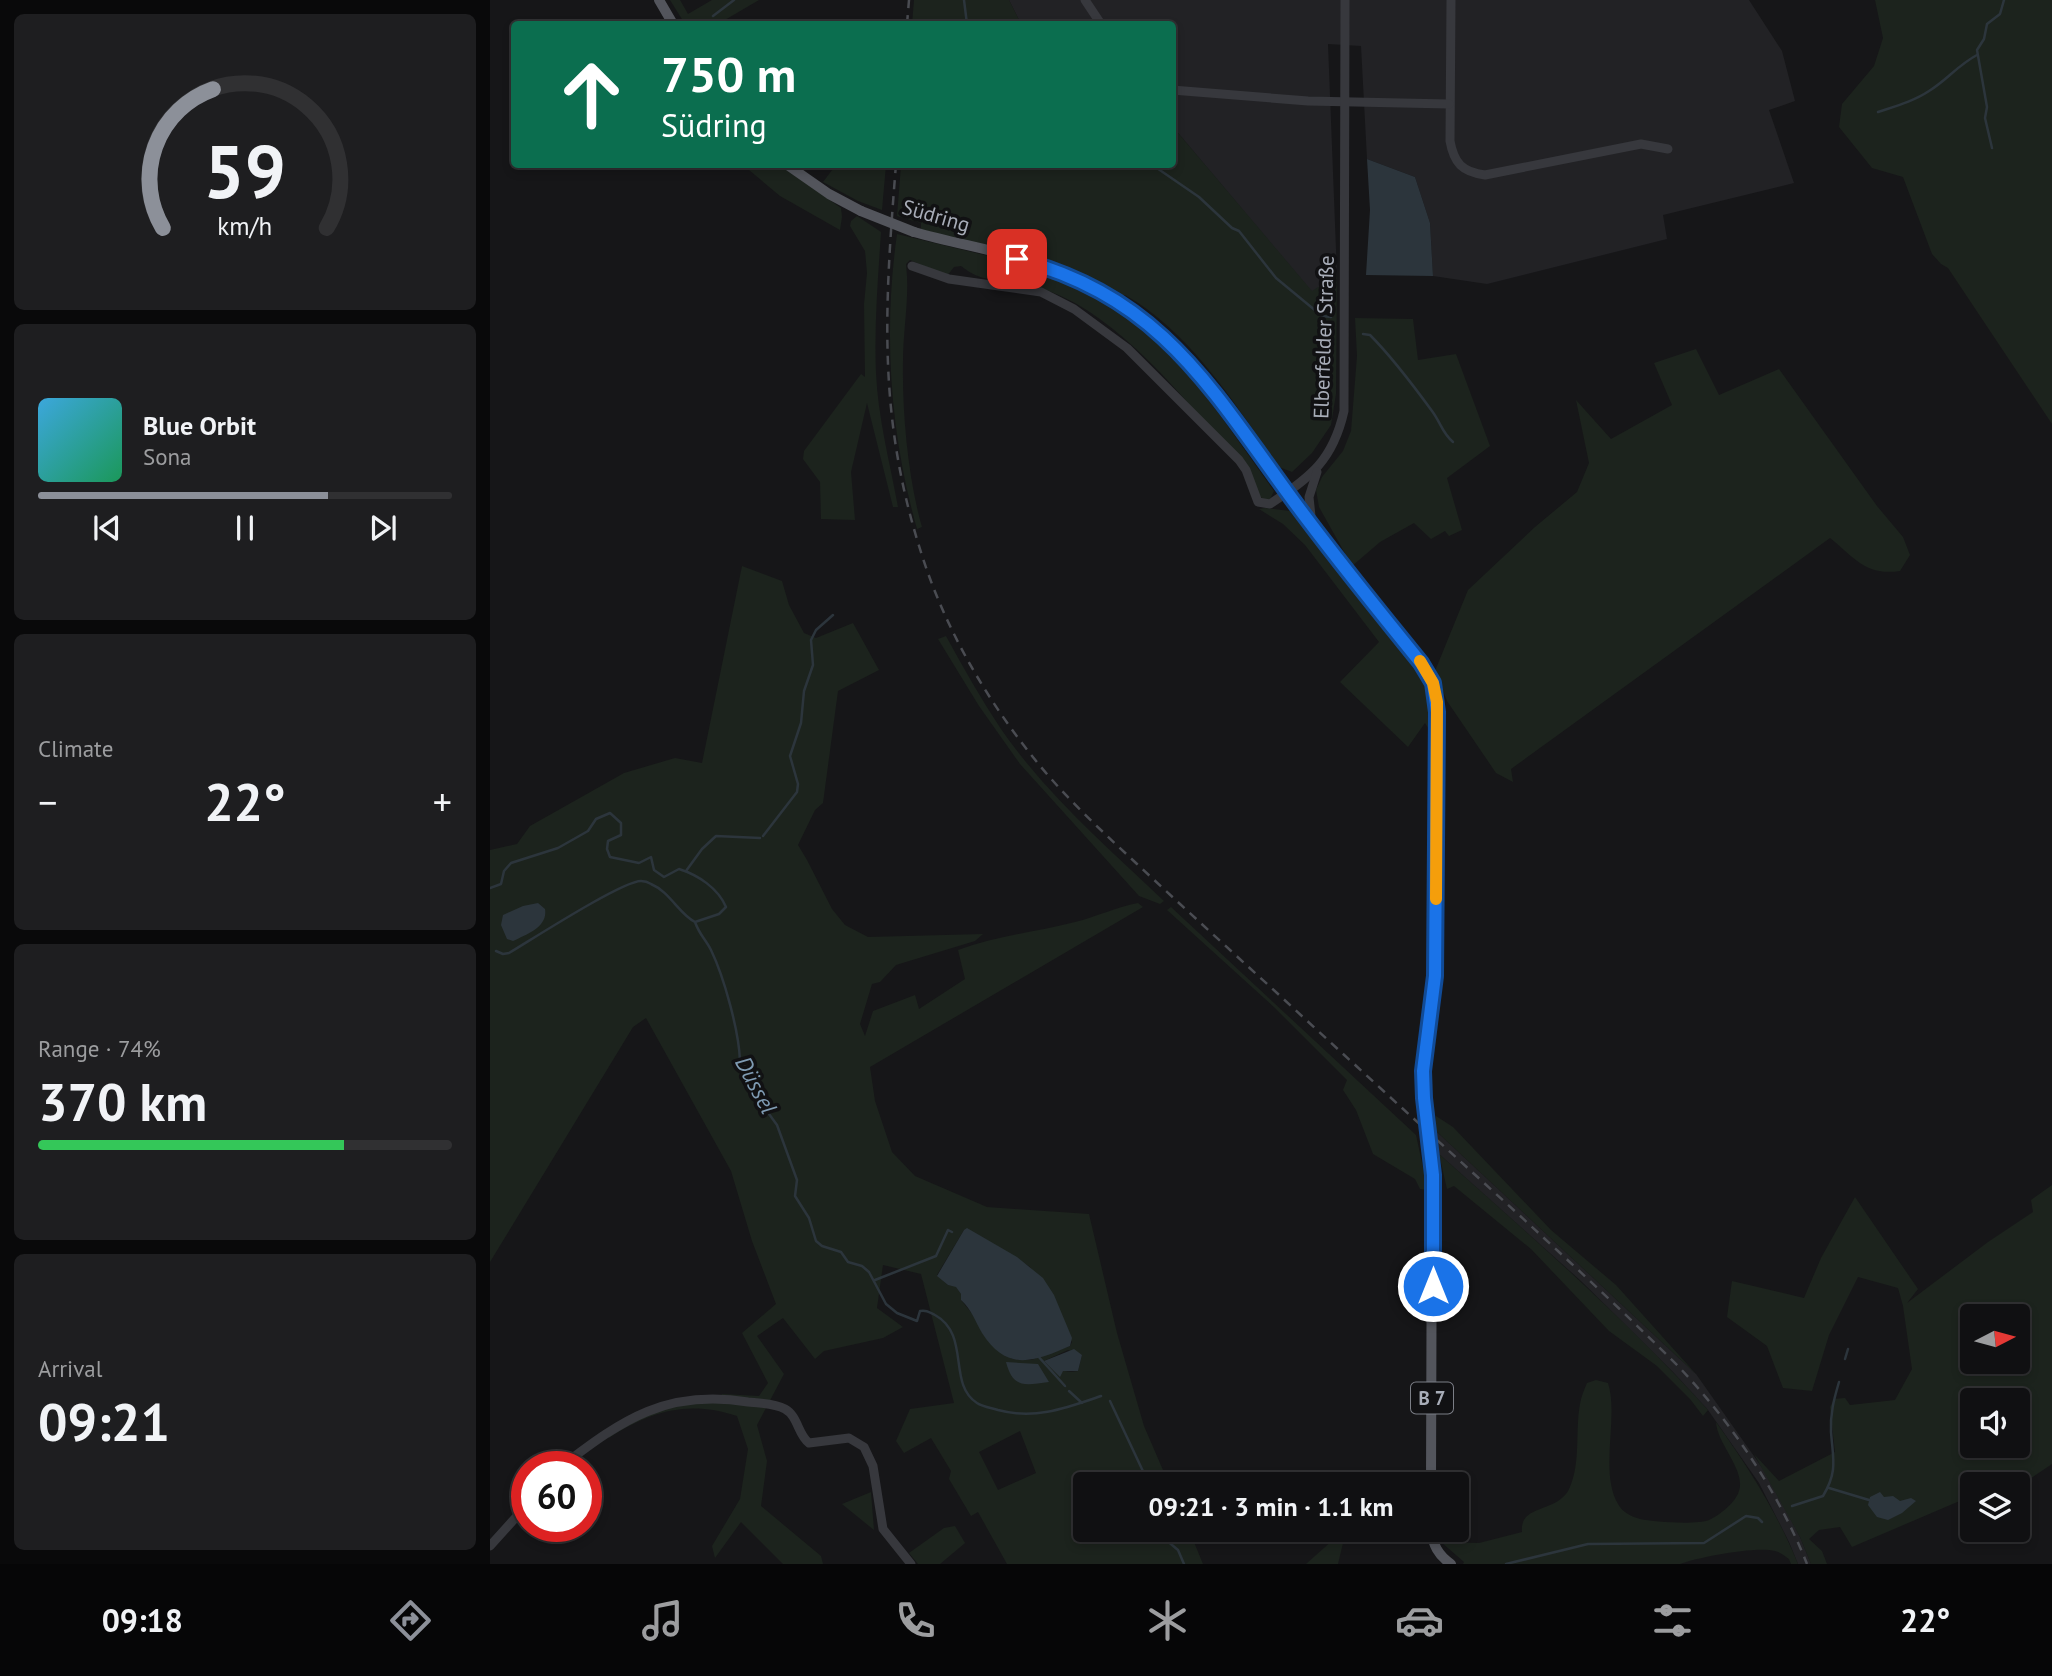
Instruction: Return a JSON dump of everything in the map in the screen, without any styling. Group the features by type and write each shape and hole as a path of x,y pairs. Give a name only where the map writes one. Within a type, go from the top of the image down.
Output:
{"main road":[{"path":"659,0 671,21"},
{"name":"Südring","path":"792,168 829,194 861,211 914,232 1040,265 1095,287 1135,313 1181,353 1220,397 1287,493"},
{"name":"B 7","path":"1287,493 1428,672 1436,694 1435,976 1425,1047 1425,1106 1432,1160 1431,1472"},
{"path":"1433,1542 1451,1564"}],"street":[{"path":"1086,0 1099,21"},
{"name":"Elberfelder Straße","path":"1287,493 1317,470 1335,443 1345,411 1345,0"},
{"path":"1451,0 1450,141 1456,163 1464,170 1485,175 1641,144 1668,149"},
{"path":"1176,90 1345,103 1449,104"},
{"path":"912,266 949,279 1027,289 1053,297 1102,328 1150,370 1239,460 1246,470 1258,502 1270,504 1287,493"},
{"path":"1312,526 1309,496 1317,470"},
{"path":"583,1451 623,1422 669,1403 736,1400 775,1406 790,1413 809,1443 845,1438 864,1447 873,1466 883,1530 911,1564"},
{"path":"490,1546 511,1523"}],"shaded area":[{"path":"670,0 680,0 688,14 712,0 759,0 723,21 683,21"},
{"path":"914,0 1009,0 1020,21 912,21"},
{"path":"1009,0 1749,0 1782,51 1795,101 1769,110 1794,183 1663,215 1667,239 1487,284 1433,276 1430,223 1415,177 1367,159 1361,46 1328,44 1337,275 1312,292 1176,131 1176,21 1020,21"},
{"path":"1875,0 2052,0 2052,424 1948,268 1932,254 1903,177 1872,168 1839,127 1842,104 1874,66 1883,38"},
{"path":"1176,131 1312,291 1337,275 1336,394 1331,425 1312,453 1292,472 1279,467 1229,396 1192,350 1171,329 1125,295 1119,296 1092,281 921,229 921,223 897,216 901,168 1176,168"},
{"path":"1367,159 1415,177 1430,223 1433,276 1366,275 1370,210"},
{"path":"747,168 784,168 841,208 840,230 780,196"},
{"path":"834,168 886,168 882,210 858,201 823,182"},
{"path":"857,216 881,232 876,320 877,390 898,507 893,507 867,403 851,472 855,520 821,519 820,482 803,459 804,451 861,374 865,377 865,251 850,226"},
{"path":"897,234 1030,266 1085,289 1132,316 1181,360 1274,491 1270,499 1264,500 1258,494 1255,483 1172,385 1125,339 1100,319 1075,303 1041,288 982,278 961,266 954,267 947,276 910,260 906,264 903,381 910,467 922,527 917,529 901,457 892,383 890,308"},
{"path":"1355,318 1413,319 1418,360 1456,354 1490,446 1447,478 1462,530 1449,536 1445,531 1431,539 1414,523 1380,542 1352,566 1319,507 1316,490 1322,477 1343,451 1351,431 1357,356"},
{"path":"1696,349 1719,395 1779,369 1877,506 1903,537 1910,555 1900,571 1878,571 1861,564 1830,538 1511,769 1513,782 1496,773 1447,701 1435,671 1468,590 1577,492 1589,463 1576,400 1611,439 1672,405 1654,363"},
{"path":"1259,509 1290,511 1420,670 1431,698 1431,725 1430,731 1425,723 1408,747 1340,682 1379,642 1305,545 1283,524"},
{"path":"742,566 782,581 789,605 804,633 816,638 853,623 879,670 838,691 823,803 815,810 798,845 832,909 845,925 868,937 983,934 975,941 896,965 880,982 872,984 860,1024 865,1036 873,1011 915,995 919,1009 965,979 958,950 1075,922 1138,903 1143,907 870,1067 875,1101 892,1152 915,1176 987,1207 1089,1214 1117,1333 1144,1426 1164,1472 1073,1472 1073,1542 1194,1542 1203,1564 1007,1564 978,1512 971,1516 949,1479 951,1471 931,1438 904,1453 896,1441 910,1409 954,1403 921,1274 883,1265 877,1308 903,1327 883,1338 824,1351 815,1359 783,1318 757,1336 784,1374 757,1425 767,1461 761,1506 821,1556 823,1564 783,1564 741,1522 715,1558 712,1546 740,1499 748,1449 737,1416 702,1409 670,1411 640,1421 609,1438 609,1435 660,1410 717,1402 722,1394 759,1396 768,1383 742,1333 776,1304 752,1241 731,1171 646,1018 633,1027 490,1262 490,850 517,844 530,826 624,773 675,758 702,763","holes":["964,1230 997,1246 1030,1267 1072,1342 1070,1346 1031,1360 1012,1359 982,1332 961,1300 956,1286 948,1285 937,1275","1068,1350 1082,1355 1078,1371 1064,1371 1044,1361","1020,1431 1036,1473 998,1490 979,1452"]},
{"path":"946,636 986,706 1037,776 1164,901 1160,904 1139,896 1020,764 979,706 938,639"},
{"path":"538,903 545,909 540,925 513,941 507,939 501,925 503,915"},
{"path":"1171,907 1416,1135 1428,1190 1420,1189 1415,1179 1373,1154 1356,1110 1343,1090 1347,1080 1275,1008 1167,910"},
{"path":"1436,1116 1453,1127 1551,1230 1616,1285 1696,1374 1436,1131"},
{"path":"1436,1131 1696,1374 1768,1476 1811,1564 1798,1564 1759,1483 1708,1410 1581,1281 1439,1154"},
{"path":"1439,1154 1577,1278 1644,1343 1708,1410 1703,1416 1657,1366 1609,1331 1531,1249 1454,1186 1447,1189"},
{"path":"2052,1185 2052,1464 2030,1479 2030,1472 1960,1472 1960,1501 1852,1547 1840,1527 1819,1530 1809,1539 1822,1551 1827,1564 1811,1564 1800,1537 1754,1454 1779,1481 1835,1452 1830,1407 1834,1399 1845,1398 1850,1405 1895,1400 1912,1369 1898,1288 1858,1277 1829,1335 1812,1391 1783,1388 1767,1346 1727,1317 1732,1281 1804,1298 1821,1258 1855,1197 1918,1289 1907,1303 2033,1212 2031,1200"},
{"path":"967,1228 1017,1257 1043,1278 1054,1295 1072,1338 1070,1346 1044,1356 1022,1360 1001,1354 991,1345 961,1300 961,1294 956,1287 948,1285 937,1276"},
{"path":"1074,1349 1082,1355 1078,1371 1063,1371 1060,1377 1044,1361"},
{"path":"1006,1362 1038,1364 1049,1382 1027,1384 1016,1381"},
{"path":"1596,1380 1608,1383 1612,1412 1610,1476 1613,1491 1622,1509 1640,1519 1685,1523 1709,1520 1727,1508 1735,1499 1740,1483 1716,1422 1761,1490 1798,1564 1791,1564 1789,1559 1779,1552 1755,1550 1700,1558 1680,1564 1463,1564 1464,1562 1441,1542 1479,1543 1522,1532 1527,1517 1565,1495 1576,1467 1579,1414 1587,1383"},
{"path":"871,1492 874,1530 842,1504"},
{"path":"1880,1492 1884,1497 1893,1496 1900,1501 1911,1498 1916,1501 1888,1520 1877,1517 1868,1505 1870,1497"},
{"path":"955,1526 965,1543 940,1564 918,1564 909,1553 944,1528"},
{"path":"1331,1542 1343,1542 1338,1564 1306,1564"}],"waterway":[{"path":"713,16 734,0"},
{"path":"964,0 967,21"},
{"path":"1992,148 1985,118 1987,107 1977,50 1984,39 1987,24 2000,14 2004,0"},
{"path":"1878,112 1923,95 1977,55"},
{"path":"1157,168 1199,197 1232,228 1239,231 1276,278 1322,316 1331,317"},
{"path":"1363,334 1370,335 1395,362 1453,442"},
{"path":"763,836 797,792 798,784 790,756 801,723 804,691 813,665 811,640 816,630 833,615"},
{"name":"Düssel","path":"490,888 501,884 504,871 511,863 558,848 588,831 596,819 610,813 621,823 621,835 608,841 610,857 639,863 651,857 654,870 664,877 679,869 707,883 726,907 719,914 695,922 711,950 726,989 740,1061 756,1079 765,1097 769,1114 777,1125 797,1180 795,1196 809,1218 816,1241 822,1246 841,1252 848,1262 862,1266 869,1272 886,1304 897,1313 917,1321 920,1311 926,1311 946,1324 953,1335 963,1384 968,1395 979,1404 1025,1414 1063,1408 1101,1396"},
{"path":"686,871 702,849 716,836 760,838"},
{"path":"496,951 509,953 615,890 641,881 658,888 695,922"},
{"path":"875,1280 936,1256 948,1230 952,1232"},
{"path":"1845,1359 1848,1349"},
{"path":"1037,1355 1065,1386"},
{"path":"1792,1506 1823,1496 1828,1487 1833,1465 1831,1419 1839,1382"},
{"path":"1069,1391 1082,1403"},
{"name":"Düssel","path":"1110,1401 1143,1472"},
{"path":"1829,1488 1869,1500"},
{"path":"1506,1564 1588,1544 1704,1543 1746,1516 1758,1518 1762,1522"},
{"name":"Düssel","path":"1169,1542 1178,1550 1184,1564"}],"railway":[{"path":"907,21 909,0"},
{"path":"896,168 887,311 891,404 897,451 906,499 930,578 955,636 986,691 1041,767 1087,817 1619,1308 1678,1366 1716,1410 1752,1459 1782,1510 1807,1564"}],"slow traffic":[{"path":"1420,661 1433,683 1437,702 1436,899"}],"route":[{"path":"1017,259 1040,265 1095,287 1160,332 1181,353 1220,397 1287,493 1428,672 1433,683 1437,702 1435,976 1423,1071 1433,1175 1433,1286"}]}
